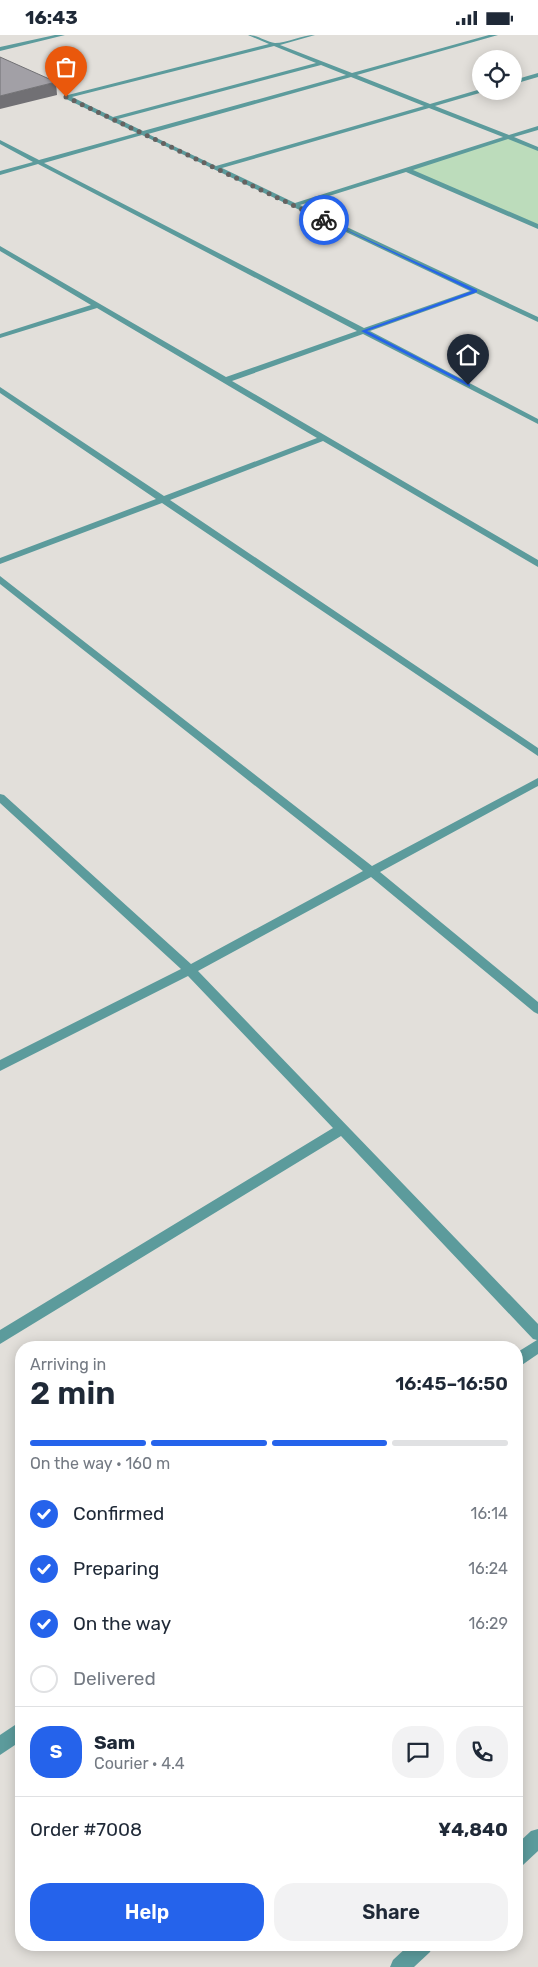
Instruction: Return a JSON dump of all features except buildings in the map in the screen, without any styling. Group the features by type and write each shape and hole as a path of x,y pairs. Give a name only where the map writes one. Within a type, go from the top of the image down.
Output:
{"street":[{"path":"0,49 62,35"},
{"path":"251,35 538,149"},
{"path":"312,35 66,97 538,320"},
{"path":"0,173 495,35"},
{"path":"111,119 321,63"},
{"path":"522,80 538,75"},
{"path":"215,168 472,94"},
{"path":"294,205 538,129"},
{"path":"0,142 538,422"},
{"path":"406,169 538,227"},
{"path":"0,248 538,564"},
{"path":"226,380 476,291"},
{"path":"0,336 98,305"},
{"path":"0,389 538,753"},
{"path":"0,561 324,437"},
{"path":"0,579 371,871 538,1009"},
{"path":"0,1066 190,970 538,781"},
{"path":"0,797 190,970 538,1334"},
{"path":"0,1338 342,1129"},
{"path":"523,1358 538,1346"},
{"path":"0,1746 15,1735"},
{"path":"523,1852 538,1838"},
{"path":"400,1967 417,1951"}],"green space":[{"path":"508,138 538,149 538,227 406,169"}],"way so far":[{"path":"66,97 324,220"}],"route":[{"path":"324,220 476,291 363,331 468,385"}]}
